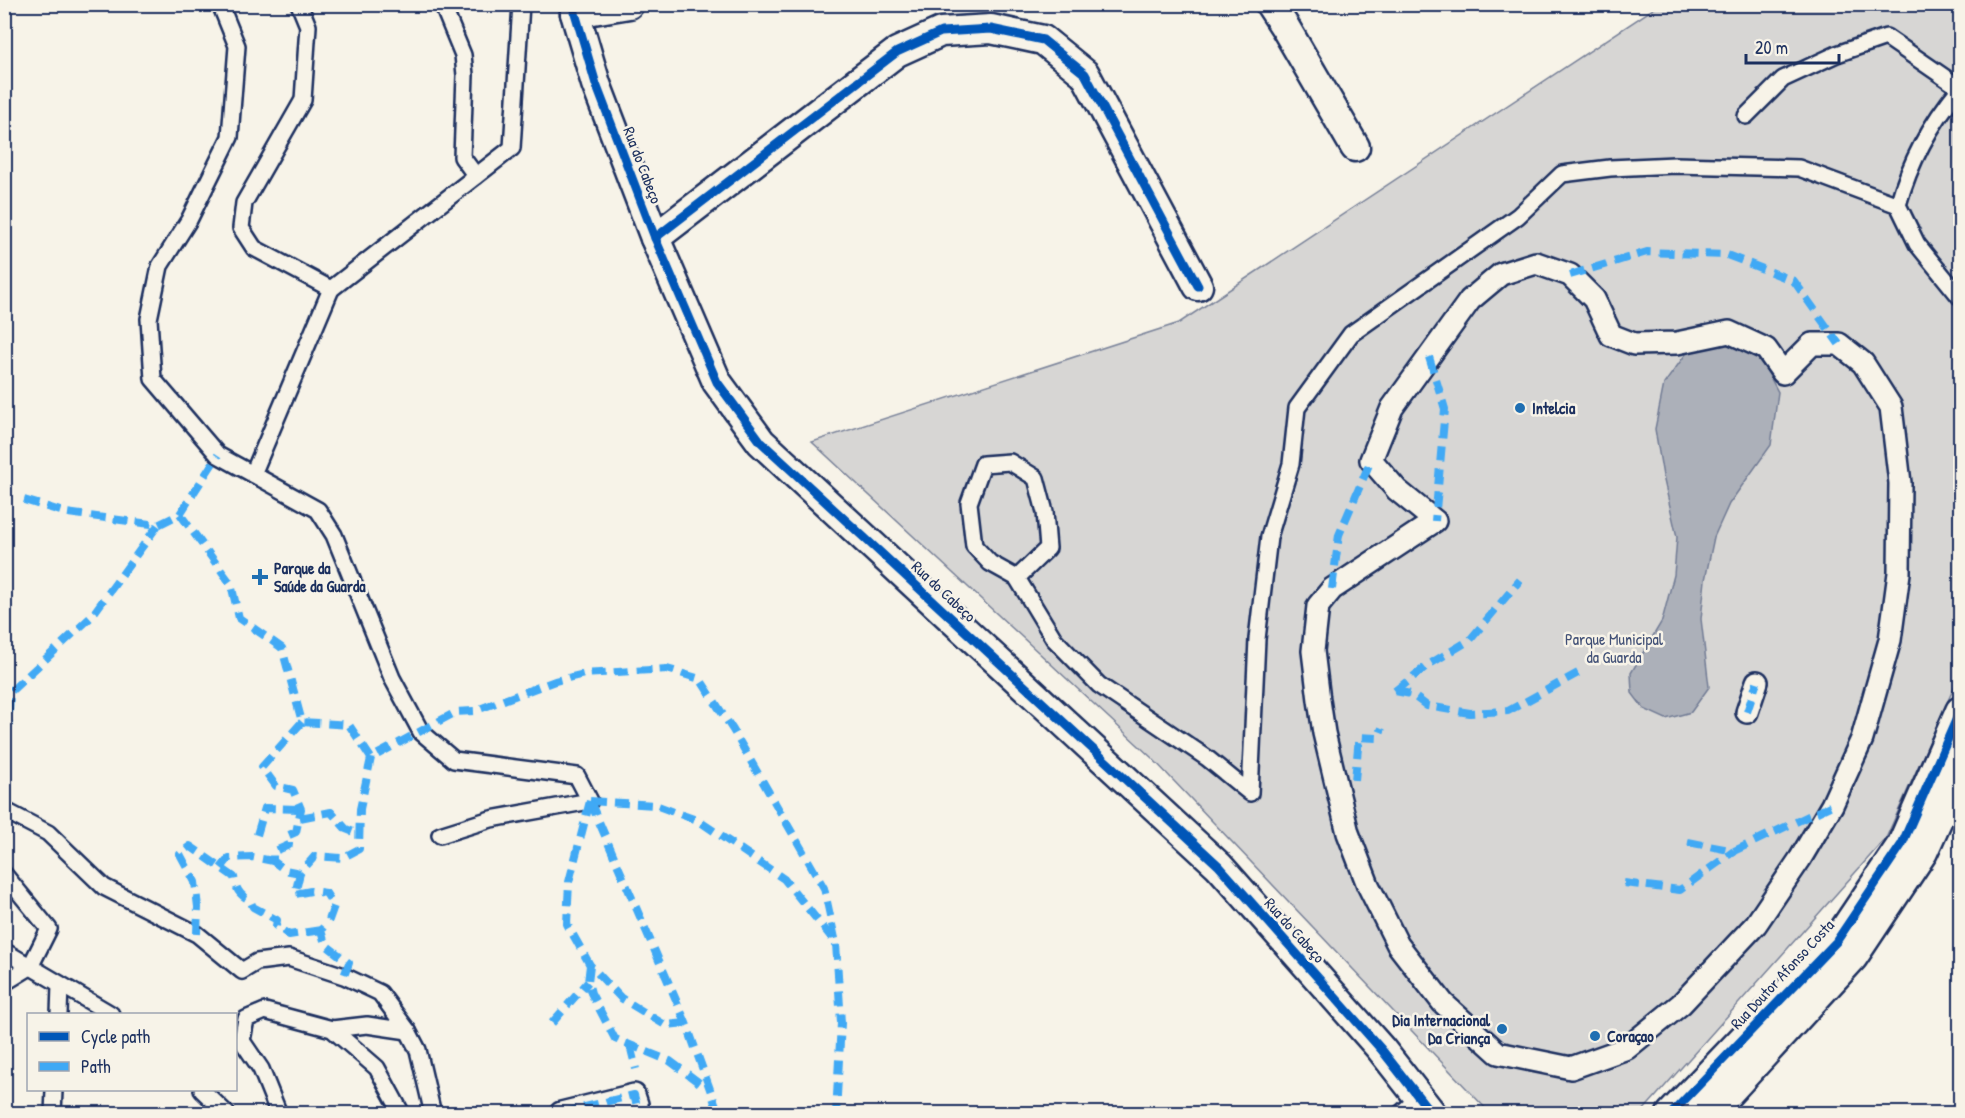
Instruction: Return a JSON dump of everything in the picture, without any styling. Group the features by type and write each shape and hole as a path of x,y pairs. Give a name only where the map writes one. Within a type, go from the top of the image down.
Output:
{"street":[{"path":"575,9 629,4"},
{"path":"1270,4 1286,27 1355,147"},
{"name":"Rua do Cabeço","path":"575,9 596,84 655,238 717,382 761,442 1219,866 1381,1049 1417,1108"},
{"path":"655,238 897,52 941,32 991,29 1043,40 1085,74 1198,286"},
{"path":"1536,263 1570,275 1594,299 1611,335 1634,344 1677,343 1729,332 1766,349 1783,373 1812,344 1839,344 1863,363 1891,407 1900,483 1899,573 1890,640 1862,739 1832,805 1800,859 1756,924 1681,1004 1627,1048 1571,1068 1498,1053 1443,1003 1398,945 1368,885 1348,833 1324,733 1313,651 1318,606 1332,589 1435,521 1397,490 1371,460 1392,408 1470,300 1501,274 1536,263"},
{"path":"1747,712 1757,682"},
{"name":"Rua Doutor Afonso Costa","path":"1671,1113 1836,942 1902,844 1960,711"},
{"path":"1709,1113 1853,957 1923,852 1960,770"},
{"path":"561,1113 634,1095 636,1104"}],"lane":[{"path":"220,4 237,46 230,137 189,220 160,266 149,319 153,379 218,455 318,510 334,535 392,678 420,732 454,760 577,776 590,801 492,819 440,835"},
{"path":"299,4 308,26 303,100 244,203 241,228 254,248 331,289"},
{"path":"442,4 463,55 465,75 462,157 476,176"},
{"path":"253,474 331,289 512,148 521,4"},
{"path":"1746,116 1783,79 1837,54 1886,37 1960,88 1926,135 1906,176 1898,206 1917,244 1960,297"},
{"path":"1017,578 1048,548 1045,512 1036,478 1010,462 983,464 969,503 974,546 990,563 1017,578 1054,639 1099,685 1207,758 1250,793 1257,639 1269,537 1291,464 1297,408 1351,334 1518,216 1562,174 1610,168 1675,165 1799,168 1898,206"},
{"path":"4,810 48,833 104,887 197,934 242,971 257,962 289,958 344,976 380,993 408,1031 418,1050 433,1113"},
{"path":"4,874 49,929 30,967 4,983"},
{"path":"4,951 109,1013"},
{"path":"58,1013 60,985"},
{"path":"279,1113 261,1070 242,1041 246,1019 265,1011 332,1029 367,1024 408,1031"},
{"path":"332,1029 377,1068 402,1113"},
{"path":"53,1113 54,1091"},
{"path":"204,1091 227,1113"}],"green space":[{"name":"Parque Municipal da Guarda","path":"1659,5 1960,5 1960,674 1886,838 1641,1113 1490,1113 1152,758 812,442 1179,323"}],"shaded area":[{"path":"1727,343 1761,360 1778,392 1771,445 1729,504 1714,537 1705,580 1701,619 1709,687 1691,712 1666,719 1644,709 1632,693 1631,673 1662,621 1674,575 1677,537 1655,429 1664,384 1688,351"}],"marked path":[{"path":"1570,275 1647,252 1727,255 1794,281 1839,344"},
{"path":"1429,357 1445,409 1435,521"},
{"path":"24,500 67,513 158,525 180,514 218,455"},
{"path":"1332,589 1339,535 1371,460"},
{"path":"180,514 231,584 239,618 282,648 302,722 349,725 371,758 456,712 474,711 555,681 584,674 667,669 700,679 733,730 824,888 836,943"},
{"path":"4,805 10,692 91,617 158,525"},
{"path":"1395,691 1428,665 1470,640 1520,580"},
{"path":"1395,691 1411,694 1427,706 1470,713 1508,711 1578,673"},
{"path":"1747,712 1757,682"},
{"path":"302,722 262,767 276,786 293,790 301,809 296,832 289,835 289,845 273,852 273,861 285,870 300,873 315,856 342,858 359,849 360,809 371,758"},
{"path":"1355,780 1359,737 1378,738 1382,728"},
{"path":"590,801 655,805 699,821 784,879 836,943 841,1023 836,1114"},
{"path":"590,801 686,1023 719,1114"},
{"path":"590,801 569,882 567,924 590,965 621,998 665,1025 686,1023"},
{"path":"1688,842 1734,851 1832,805"},
{"path":"257,835 265,808 301,809"},
{"path":"300,818 331,812 346,829 359,834"},
{"path":"197,934 198,907 195,882 180,854 190,846 234,877 239,891 250,900 253,907 277,920 276,926 289,935 321,930"},
{"path":"1624,883 1680,890 1734,851"},
{"path":"221,868 229,858 252,857 273,861"},
{"path":"300,873 295,894 311,891 326,893 334,906 329,920 321,930 325,944 349,963 344,976"},
{"path":"590,965 588,982 591,993 615,1039 670,1061 701,1084"},
{"path":"552,1023 588,982"},
{"path":"630,1045 636,1069"},
{"path":"561,1113 634,1095 639,1114"}],"cycle path":[{"path":"575,4 575,13 596,84 655,238 717,382 761,442 1219,866 1381,1049 1432,1114"},
{"path":"655,238 897,52 941,32 991,29 1043,40 1085,74 1198,286"},
{"path":"1671,1114 1836,942 1902,844 1960,711"}],"place":[{"name":"Intelcia","path":"1520,408"},
{"name":"Parque da Saúde da Guarda","path":"260,577"},
{"name":"Dia Internacional Da Criança","path":"1502,1029"},
{"name":"Coraçao","path":"1595,1036"}]}
